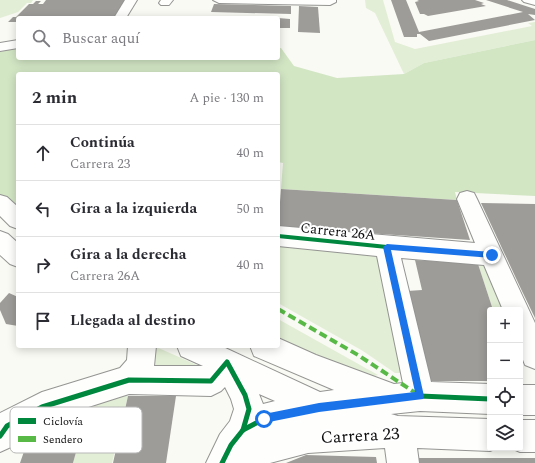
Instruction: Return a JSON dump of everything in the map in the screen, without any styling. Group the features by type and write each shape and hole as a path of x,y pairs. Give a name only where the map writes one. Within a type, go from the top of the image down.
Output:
{"street":[{"path":"121,16 131,0"},
{"path":"219,0 330,2 330,0"},
{"path":"528,0 535,2"},
{"path":"0,47 16,44"},
{"path":"467,199 515,307"},
{"path":"0,203 16,218"},
{"name":"Carrera 26A","path":"280,236 387,247 492,255"},
{"path":"0,241 16,255"},
{"path":"268,348 313,368 407,397 387,247"},
{"path":"523,327 535,355"},
{"path":"129,380 140,365 142,348"},
{"path":"196,348 319,407 398,432 403,463"},
{"path":"42,407 129,380 211,381 227,362"},
{"path":"227,362 245,396 249,409 243,430"},
{"name":"Carrera 23","path":"222,463 231,445 243,430 264,419 319,407 407,397 487,399"},
{"path":"523,400 535,400"},
{"path":"0,436 6,426 10,424"},
{"name":"Carrera 23","path":"234,463 270,446 308,437 398,432 487,435"},
{"path":"523,436 535,436"}],"green space":[{"path":"0,0 33,0 31,3 27,3 18,12 0,18"},
{"path":"365,0 383,0 395,42 415,49 532,26 528,23 535,22 535,40 424,63 404,74 375,13 366,8"},
{"path":"535,40 535,196 455,192 457,200 281,189 283,163 280,162 280,72 16,72 16,210 0,195 0,52 16,48 16,60 280,60 281,48 294,66 337,78 404,74 424,63"},
{"path":"280,246 380,254 402,373 395,373 363,351 280,304"},
{"path":"478,264 485,267 502,307 492,307"},
{"path":"280,320 378,375 369,377 280,340"},
{"path":"153,348 159,348 206,369 144,374"},
{"path":"110,394 128,396 125,407 80,407"},
{"path":"76,453 114,453 112,463 73,463"}],"building":[{"path":"46,0 128,0 119,16 17,16 29,4 33,4 36,1 41,1 38,4 43,4"},
{"path":"391,0 406,0 419,32 523,12 486,0 507,0 535,9 535,15 528,14 535,20 429,41 420,34 417,34 417,37 404,37"},
{"path":"417,0 475,0 484,3 481,4 486,6 428,16 420,14 415,2 419,1"},
{"path":"214,4 291,6 291,14 211,12"},
{"path":"299,6 318,7 320,33 298,32"},
{"path":"13,17 16,17 16,22 8,22"},
{"path":"280,18 290,19 290,28 280,28"},
{"path":"281,189 457,200 470,240 280,227"},
{"path":"481,203 535,204 535,318 521,289"},
{"path":"415,260 478,264 492,307 487,307 487,381 429,381 407,291 422,290"},
{"path":"9,293 16,296 16,326 6,324 0,310 0,303"},
{"path":"128,396 176,396 166,463 113,463 115,453 142,453 142,407 126,407"},
{"path":"24,453 76,453 73,463 20,463"},
{"path":"306,455 376,457 377,463 286,463"},
{"path":"417,458 535,458 535,463 418,463"}],"marked path":[{"path":"280,310 358,355 420,396"}],"cycle path":[{"path":"280,236 387,247 492,255"},
{"path":"42,407 129,380 211,381 227,362 245,395 249,409 243,430"},
{"path":"222,463 231,445 243,430 264,419 319,407 420,396 487,399"},
{"path":"0,436 7,426 10,424"}],"route":[{"path":"264,419 319,407 420,396 387,247 492,255"}]}
